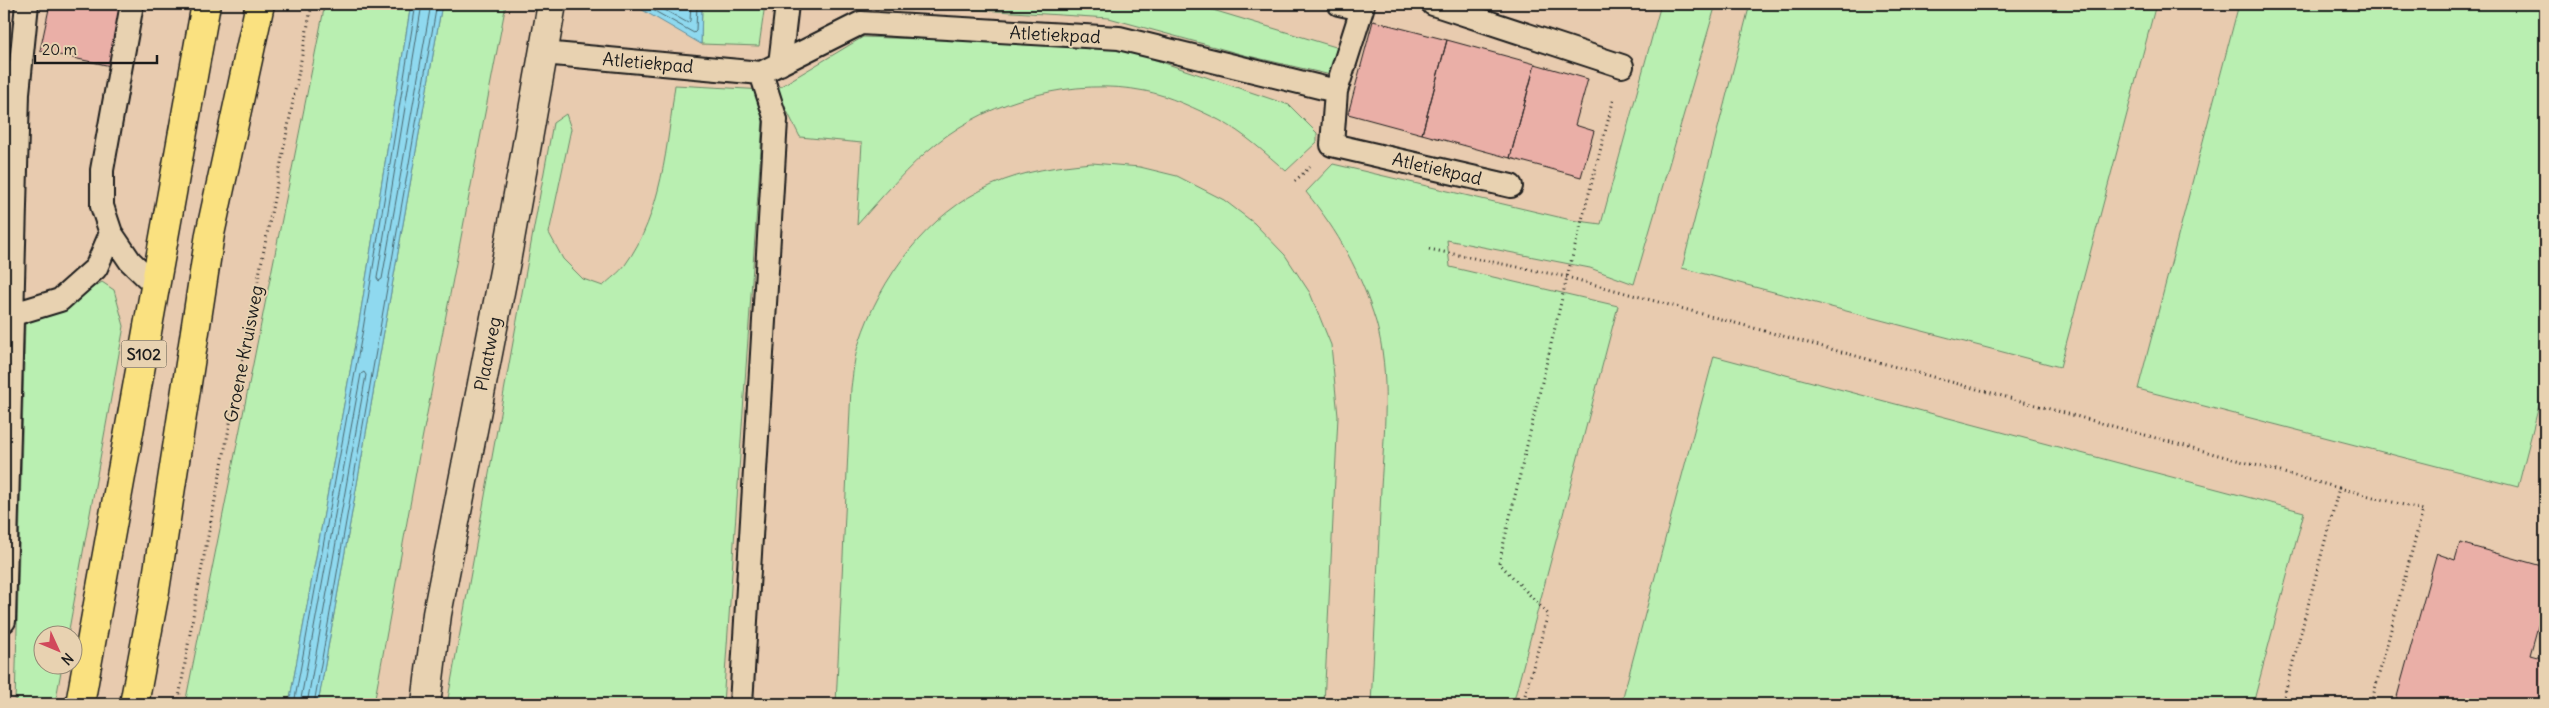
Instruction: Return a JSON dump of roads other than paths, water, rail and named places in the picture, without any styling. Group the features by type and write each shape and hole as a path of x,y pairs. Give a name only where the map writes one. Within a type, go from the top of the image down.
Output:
{"main road":[{"name":"S102","path":"80,704 206,4"},
{"name":"S102","path":"134,704 155,587 210,234 260,4"}],"street":[{"name":"Plaatweg","path":"426,704 439,605 507,256 552,4"}],"lane":[{"path":"4,621 8,316 18,93 27,4"},
{"path":"132,4 102,170 102,206 111,233 130,261 156,286"},
{"path":"742,704 776,120 771,68 787,4"},
{"path":"1336,91 1362,6 1339,4"},
{"path":"1433,4 1622,66"},
{"name":"Atletiekpad","path":"543,53 771,68 861,23 1118,38 1336,91 1332,145 1511,186"},
{"path":"8,316 60,300 96,268 111,233"}],"water":[{"path":"411,4 442,4 318,704 289,704 358,328"},
{"path":"635,4 702,4 701,44 639,8"}]}
